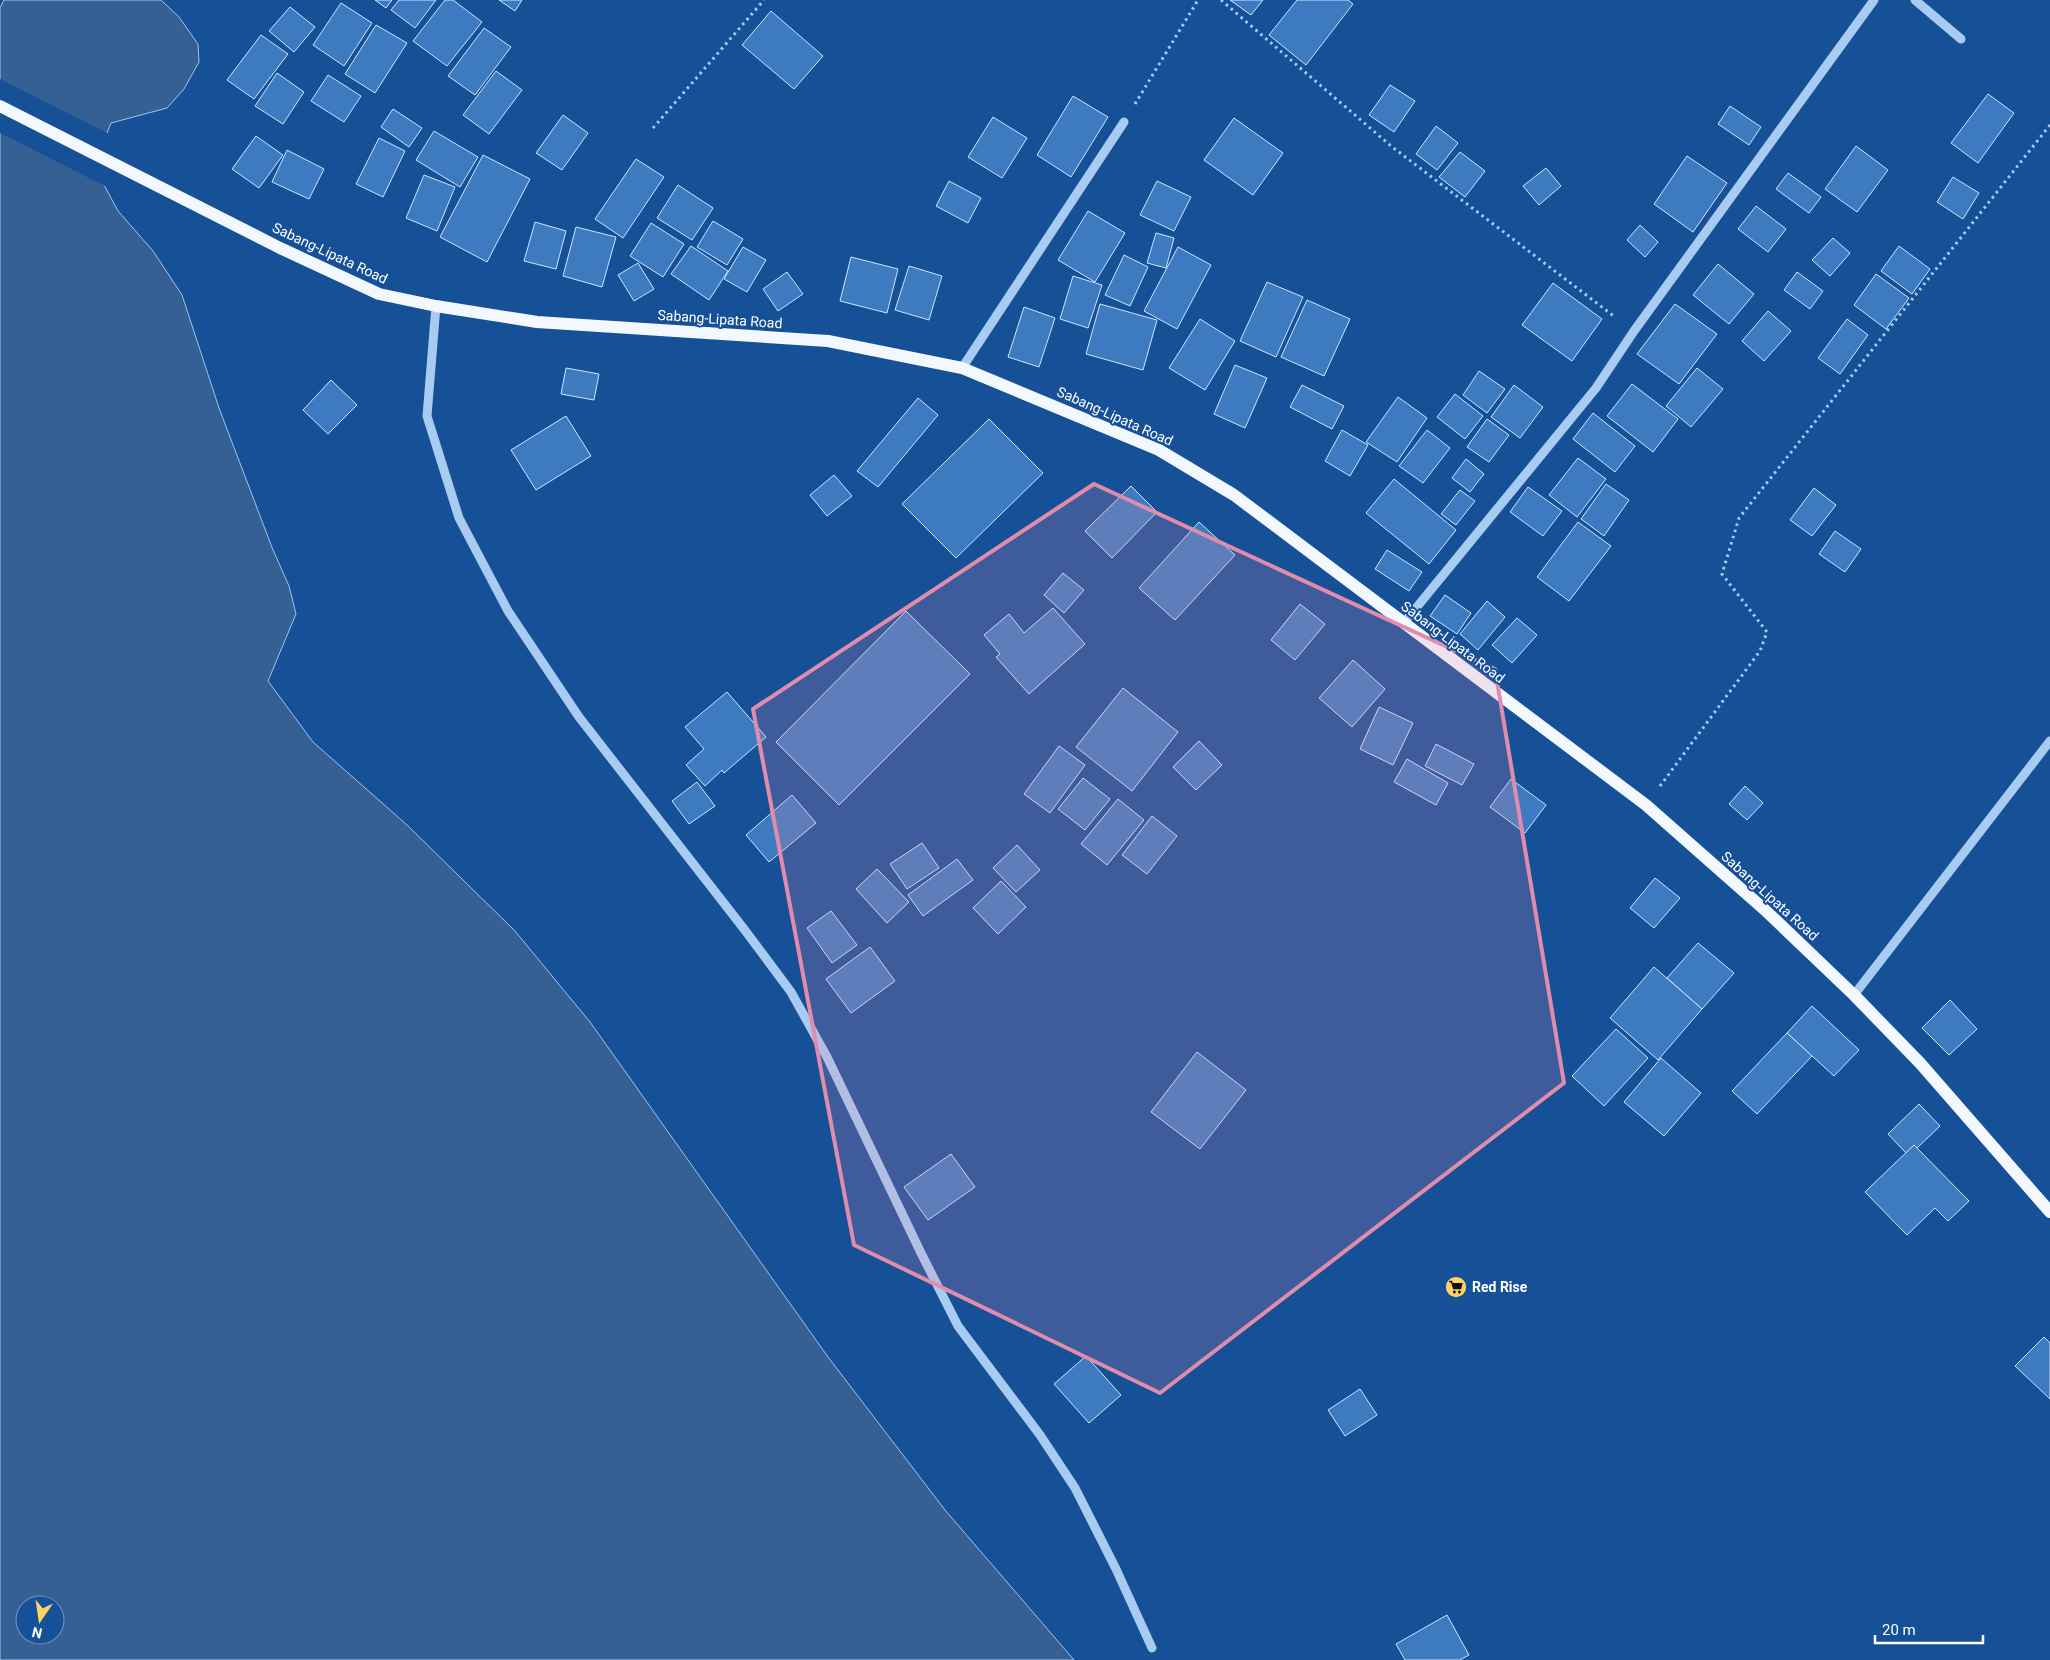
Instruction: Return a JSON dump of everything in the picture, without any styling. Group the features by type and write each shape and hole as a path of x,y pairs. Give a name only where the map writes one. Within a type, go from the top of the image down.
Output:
{"main road":[{"name":"Sabang-Lipata Road","path":"0,106 280,248 380,294 436,306 538,322 828,341 962,368 1159,450 1234,495 1646,805 1765,910 1854,995 1920,1062 2050,1212"}],"street":[{"path":"1403,624 1596,388 1634,331 1874,0"},
{"path":"1915,0 1961,39"},
{"path":"962,368 1124,122"},
{"path":"436,306 427,416 459,518 508,611 579,717 744,928 790,992 827,1056 912,1236 958,1326 1040,1435 1076,1488 1152,1648"},
{"path":"1854,995 2050,741"}],"path":[{"path":"653,128 764,0"},
{"path":"1124,122 1198,0"},
{"path":"1221,0 1391,146 1634,331"},
{"path":"1646,805 1760,651 1767,632 1722,574 1739,518 2050,125"}],"highlighted area":[{"path":"1094,484 1495,669 1564,1083 1160,1393 854,1245 753,709"}],"water":[{"path":"4,0 161,0 179,17 198,44 199,62 184,89 167,108 111,123 105,138 99,164 103,183 118,211 153,251 182,295 219,408 273,550 289,586 296,614 268,681 313,742 407,825 515,931 590,1022 828,1357 945,1510 1074,1660 0,1660 0,8"}],"pier":[{"path":"0,79 109,134 101,164 109,188 0,133"}],"building":[{"path":"375,0 392,0 386,8"},
{"path":"399,0 436,0 415,28 391,10"},
{"path":"445,0 453,0 482,22 447,66 413,41"},
{"path":"499,0 522,0 515,11"},
{"path":"1230,0 1263,0 1251,15"},
{"path":"1297,0 1348,0 1353,4 1306,65 1269,35"},
{"path":"341,3 372,23 344,66 313,45"},
{"path":"290,7 315,27 294,52 269,31"},
{"path":"771,11 823,56 794,89 742,45"},
{"path":"376,25 407,43 375,93 345,74"},
{"path":"484,28 511,47 475,95 448,76"},
{"path":"261,35 288,54 254,99 227,80"},
{"path":"496,71 522,90 489,134 463,115"},
{"path":"277,73 304,92 283,124 255,106"},
{"path":"328,75 361,96 344,122 311,101"},
{"path":"1390,85 1415,101 1394,132 1369,115"},
{"path":"1988,94 2014,113 1978,163 1951,143"},
{"path":"1073,96 1108,117 1071,177 1037,155"},
{"path":"1730,106 1761,127 1749,145 1718,124"},
{"path":"393,109 422,128 409,147 381,127"},
{"path":"563,115 588,133 562,170 536,153"},
{"path":"993,117 1027,138 1002,178 968,157"},
{"path":"1234,118 1283,153 1253,195 1204,160"},
{"path":"1436,126 1458,143 1437,170 1416,154"},
{"path":"434,131 478,157 460,187 416,160"},
{"path":"256,136 283,155 259,188 232,169"},
{"path":"379,138 405,151 383,197 356,184"},
{"path":"1856,146 1888,170 1857,212 1825,189"},
{"path":"287,150 324,169 309,199 272,182"},
{"path":"1460,152 1485,171 1465,197 1439,177"},
{"path":"483,155 530,179 487,262 440,237"},
{"path":"1687,156 1727,183 1693,232 1654,204"},
{"path":"636,159 664,177 623,238 595,219"},
{"path":"1546,168 1561,186 1539,205 1523,186"},
{"path":"1788,173 1821,197 1809,213 1776,189"},
{"path":"424,175 455,187 437,231 406,218"},
{"path":"1953,177 1979,193 1963,219 1937,202"},
{"path":"949,181 981,198 968,223 936,206"},
{"path":"1157,181 1191,197 1174,231 1140,215"},
{"path":"678,185 713,208 692,240 657,218"},
{"path":"1756,206 1786,229 1768,252 1738,229"},
{"path":"1088,211 1125,233 1095,282 1058,260"},
{"path":"713,221 743,239 727,265 697,247"},
{"path":"535,222 566,231 556,269 524,261"},
{"path":"651,223 684,244 663,277 630,256"},
{"path":"1640,225 1658,242 1645,257 1627,240"},
{"path":"576,227 616,237 602,287 563,276"},
{"path":"1156,233 1174,238 1166,268 1147,263"},
{"path":"1833,238 1850,253 1830,276 1812,260"},
{"path":"691,246 728,271 709,300 671,274"},
{"path":"1899,246 1930,269 1912,294 1881,271"},
{"path":"743,247 766,260 747,292 724,279"},
{"path":"1178,247 1211,265 1177,329 1144,311"},
{"path":"1124,255 1148,267 1130,306 1105,295"},
{"path":"851,257 898,269 887,313 840,301"},
{"path":"638,263 654,289 634,301 618,275"},
{"path":"1718,264 1754,294 1729,324 1693,295"},
{"path":"909,266 942,276 929,320 895,310"},
{"path":"787,272 803,294 778,311 763,289"},
{"path":"1797,272 1823,291 1810,309 1784,290"},
{"path":"1876,274 1909,298 1886,329 1854,305"},
{"path":"1073,276 1102,285 1088,328 1060,319"},
{"path":"1267,282 1303,297 1276,357 1240,341"},
{"path":"1553,283 1602,319 1572,361 1522,325"},
{"path":"1307,300 1350,319 1324,376 1281,357"},
{"path":"1100,304 1157,320 1143,370 1086,354"},
{"path":"1675,304 1717,334 1679,384 1637,354"},
{"path":"1024,307 1055,318 1039,367 1008,357"},
{"path":"1768,311 1791,331 1764,361 1742,341"},
{"path":"1200,319 1235,341 1205,390 1169,368"},
{"path":"1847,319 1868,335 1840,374 1818,358"},
{"path":"1235,365 1267,378 1245,428 1214,414"},
{"path":"566,368 599,374 594,400 561,394"},
{"path":"1697,368 1723,389 1691,427 1666,406"},
{"path":"1479,371 1505,389 1487,413 1463,395"},
{"path":"331,380 357,405 328,434 303,410"},
{"path":"1632,384 1678,419 1653,452 1607,416"},
{"path":"1302,385 1344,406 1332,429 1290,407"},
{"path":"1514,385 1543,407 1520,438 1491,417"},
{"path":"1455,394 1483,416 1465,439 1437,417"},
{"path":"1398,397 1427,418 1397,462 1366,442"},
{"path":"918,398 938,415 878,487 857,471"},
{"path":"1593,413 1635,446 1615,472 1573,439"},
{"path":"566,416 591,456 536,490 511,450"},
{"path":"989,419 1043,473 956,558 902,504"},
{"path":"1487,419 1509,435 1489,462 1467,447"},
{"path":"1342,430 1368,445 1350,476 1325,461"},
{"path":"1427,430 1450,448 1423,483 1399,466"},
{"path":"1578,458 1606,479 1577,517 1549,495"},
{"path":"1466,459 1484,474 1470,492 1452,478"},
{"path":"834,475 852,496 827,516 810,495"},
{"path":"1394,479 1456,530 1429,564 1366,513"},
{"path":"1606,484 1629,500 1604,536 1581,519"},
{"path":"1131,486 1157,512 1112,558 1085,531"},
{"path":"1528,487 1562,511 1543,536 1510,512"},
{"path":"1814,488 1836,505 1812,536 1790,520"},
{"path":"1460,490 1475,501 1456,525 1441,514"},
{"path":"1199,522 1235,555 1175,620 1139,588"},
{"path":"1578,522 1611,546 1569,601 1537,577"},
{"path":"1835,531 1861,549 1845,572 1819,554"},
{"path":"1387,550 1422,572 1409,591 1375,569"},
{"path":"1063,573 1084,590 1064,613 1044,595"},
{"path":"1445,595 1471,613 1457,634 1430,616"},
{"path":"1487,601 1505,617 1478,650 1460,634"},
{"path":"1300,604 1325,624 1295,660 1271,640"},
{"path":"1053,608 1085,644 1029,694 996,657 1000,654 984,635 1009,614 1024,633"},
{"path":"906,611 970,674 839,805 776,742"},
{"path":"1517,618 1537,635 1512,663 1492,645"},
{"path":"1353,660 1385,689 1352,727 1319,698"},
{"path":"1123,688 1178,732 1132,791 1076,747"},
{"path":"727,692 766,737 724,773 722,770 705,786 686,765 704,749 685,727"},
{"path":"1379,707 1413,723 1393,765 1360,749"},
{"path":"1199,741 1222,765 1196,790 1173,767"},
{"path":"1436,744 1474,764 1462,785 1425,766"},
{"path":"1059,746 1085,765 1050,813 1024,794"},
{"path":"1407,759 1448,783 1436,805 1394,782"},
{"path":"1083,778 1110,799 1085,830 1058,809"},
{"path":"1511,779 1546,805 1525,833 1490,807"},
{"path":"697,782 715,806 689,824 672,801"},
{"path":"1745,786 1763,803 1747,820 1729,804"},
{"path":"792,795 816,823 769,862 746,835"},
{"path":"1118,799 1144,820 1107,865 1081,844"},
{"path":"1152,816 1177,836 1147,874 1122,855"},
{"path":"922,843 939,868 907,889 890,864"},
{"path":"1017,845 1040,870 1016,892 993,868"},
{"path":"957,859 973,880 923,916 908,895"},
{"path":"877,869 909,902 887,923 856,889"},
{"path":"1655,878 1680,898 1654,928 1630,908"},
{"path":"1001,881 1026,907 998,934 973,908"},
{"path":"831,911 857,945 832,963 807,928"},
{"path":"1698,943 1734,973 1702,1009 1667,978"},
{"path":"870,947 895,981 851,1013 826,979"},
{"path":"1654,967 1702,1009 1658,1060 1610,1018"},
{"path":"1950,1000 1977,1029 1949,1055 1922,1028"},
{"path":"1812,1006 1859,1050 1834,1076 1787,1033"},
{"path":"1616,1029 1648,1058 1604,1106 1572,1076"},
{"path":"1787,1033 1812,1056 1757,1114 1732,1091"},
{"path":"1197,1052 1246,1090 1200,1149 1151,1112"},
{"path":"1661,1058 1701,1093 1664,1136 1624,1102"},
{"path":"1919,1104 1940,1126 1917,1148 1914,1145 1906,1153 1888,1134"},
{"path":"1914,1145 1969,1201 1948,1221 1935,1208 1907,1235 1865,1192"},
{"path":"951,1154 975,1187 928,1220 904,1187"},
{"path":"2044,1337 2050,1343 2050,1399 2015,1366"},
{"path":"1086,1356 1121,1395 1089,1423 1054,1384"},
{"path":"1360,1389 1377,1415 1345,1436 1328,1410"},
{"path":"1447,1615 1469,1655 1460,1660 1405,1660 1396,1644"}],"place":[{"name":"Red Rise","path":"1456,1287"}]}
